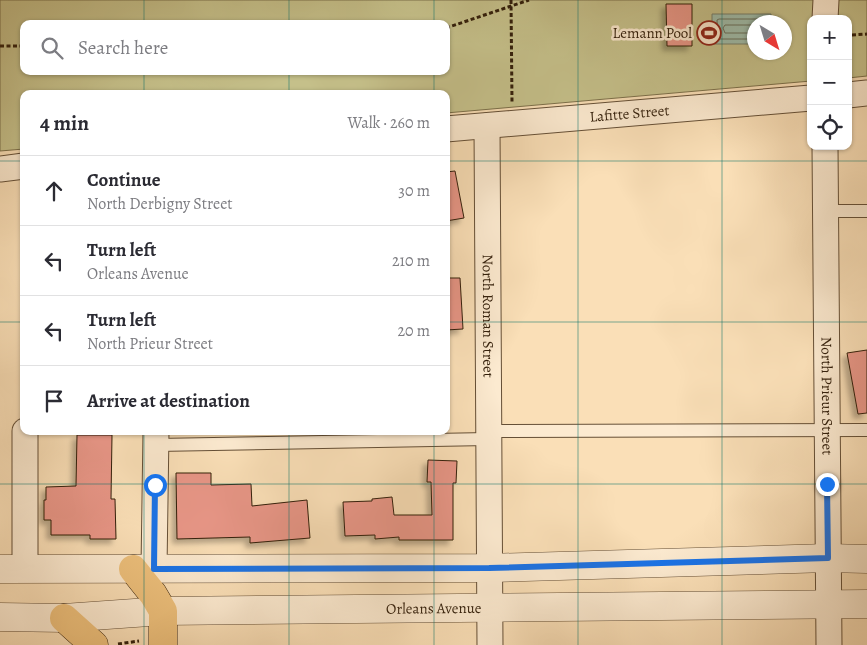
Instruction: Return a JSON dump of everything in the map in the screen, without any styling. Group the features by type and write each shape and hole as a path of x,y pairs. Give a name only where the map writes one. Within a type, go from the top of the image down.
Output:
{"highway":[{"path":"143,569 163,611 163,645"},
{"path":"64,618 94,645"}],"street":[{"path":"826,0 826,15"},
{"path":"852,95 867,93"},
{"name":"Lafitte Street","path":"450,129 807,98"},
{"name":"North Roman Street","path":"487,126 490,645"},
{"name":"North Prieur Street","path":"825,150 829,645"},
{"path":"0,169 20,166"},
{"path":"25,435 12,569 489,568 828,558 867,559"},
{"path":"143,569 156,438"},
{"name":"Orleans Avenue","path":"0,617 64,618 163,611 867,604"}],"lane":[{"path":"825,211 867,211"},
{"path":"156,438 867,430"}],"path":[{"path":"487,126 512,108 510,0"},
{"path":"450,27 529,0"},
{"path":"852,35 867,34"},
{"path":"0,46 20,46"}],"shaded area":[{"path":"0,0 867,0 867,76 852,78 852,15 807,15 807,81 450,113 450,90 20,90 20,149 0,151"}],"water":[{"path":"712,14 771,14 747,15 747,44 712,44"}],"building":[{"path":"666,4 692,4 692,46 667,46"},
{"path":"455,171 464,218 450,220 450,172"},
{"path":"450,278 460,278 463,329 450,330"},
{"path":"867,350 867,413 858,414 847,353"},
{"path":"77,435 112,435 111,499 115,499 116,539 90,539 90,535 51,535 51,520 44,520 46,487 76,486"},
{"path":"428,460 457,461 456,483 453,483 453,540 399,540 399,537 375,539 375,535 345,536 343,502 372,501 372,499 392,497 394,515 432,515 431,482 427,482"},
{"path":"176,473 211,473 211,485 251,484 252,506 307,500 310,538 250,543 250,537 177,539"}],"place":[{"name":"Lemann Pool","path":"709,33"}],"route":[{"path":"155,485 154,569 489,568 828,558 827,484"}]}
